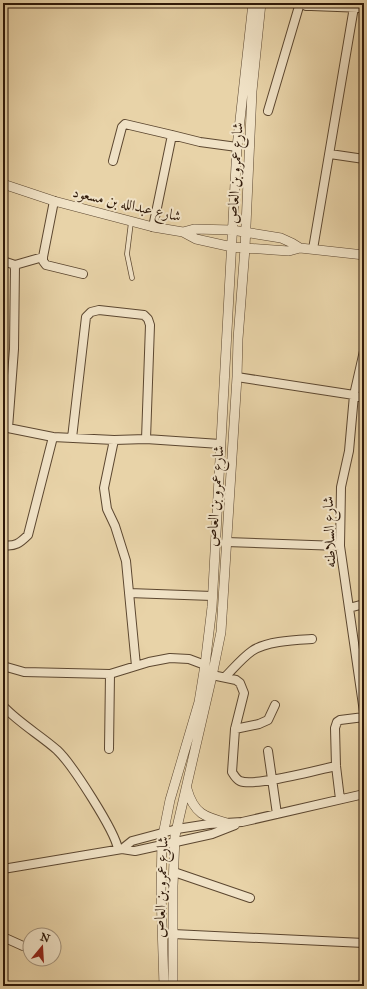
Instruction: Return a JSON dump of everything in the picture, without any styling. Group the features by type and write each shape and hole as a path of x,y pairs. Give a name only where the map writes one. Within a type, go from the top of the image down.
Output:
{"street":[{"path":"164,986 162,845 170,800 198,702 205,665 212,596 237,147 253,3"},
{"name":"شارع عمرو بن العاص","path":"173,986 175,842 220,632 246,232 252,91 261,3"},
{"path":"268,111 301,3 306,6 364,8"},
{"path":"313,249 354,8"},
{"path":"112,161 122,127 125,124 200,142 237,147"},
{"path":"153,227 172,135"},
{"path":"330,154 364,159"},
{"name":"شارع عبدالله بن مسعود","path":"3,184 54,201 131,222 183,232 196,239 232,247 289,251 300,248 364,254"},
{"path":"54,201 43,261 46,265 82,274"},
{"path":"183,232 194,229 232,230 281,238 300,248"},
{"path":"3,261 15,265 43,256"},
{"path":"15,265 14,349 6,427 53,437 114,440 146,439 220,444"},
{"path":"72,438 86,317 91,312 99,310 144,315 148,319 150,325 146,439"},
{"name":"شارع السلاطنه","path":"364,351 354,395 349,451 341,487 340,546 364,712"},
{"path":"237,377 354,395 364,398"},
{"path":"3,545 8,546 20,543 28,535 53,437"},
{"path":"114,440 104,488 107,509 115,526 126,561 136,666"},
{"path":"226,542 340,546"},
{"path":"129,593 212,596"},
{"path":"349,608 364,604"},
{"path":"225,677 257,648 267,645 312,639"},
{"path":"3,666 24,672 110,674 170,658 189,659 205,665"},
{"path":"109,749 110,674"},
{"path":"212,675 236,680 240,683 244,693 235,729 232,772 235,778 240,781 272,780 336,766"},
{"path":"235,729 259,724 268,720 275,705"},
{"path":"3,706 14,718 59,752 77,776 120,849"},
{"path":"340,799 336,766 335,735 337,722 340,720 364,717"},
{"path":"268,751 277,814"},
{"path":"187,788 194,807 202,814 208,818 227,823"},
{"path":"3,869 23,867 120,849 135,851 212,834 242,822 364,794"},
{"path":"120,849 132,841 177,829 209,824 242,822"},
{"path":"174,872 250,898"},
{"path":"173,934 364,943"},
{"path":"3,937 22,946"}],"lane":[{"path":"131,222 127,254 132,278"}]}
